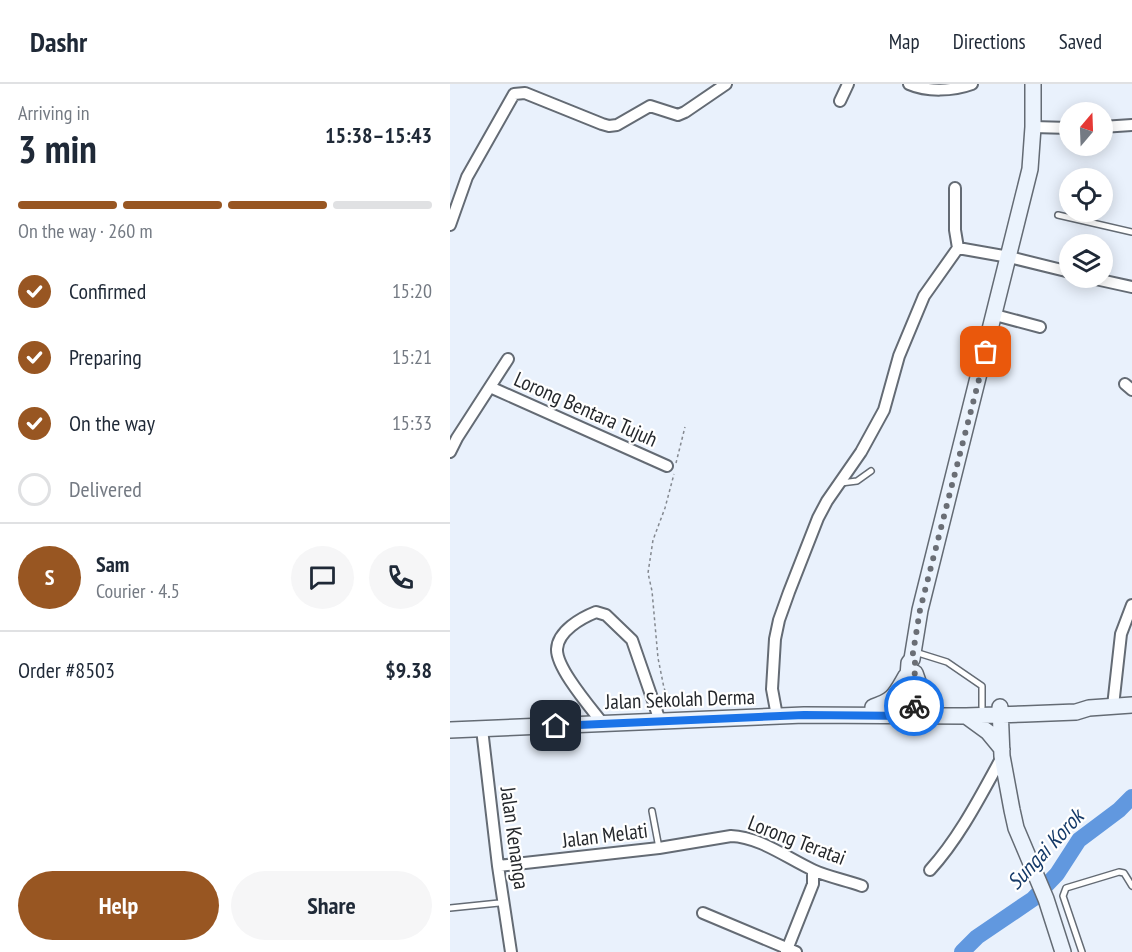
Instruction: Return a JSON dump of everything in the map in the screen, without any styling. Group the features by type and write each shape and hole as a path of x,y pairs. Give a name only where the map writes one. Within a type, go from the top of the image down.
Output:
{"street":[{"path":"450,225 467,177 514,94 525,93 602,124 613,126 650,106 674,115 685,112 726,84"},
{"path":"840,101 848,84"},
{"path":"909,84 919,89 933,90 972,84"},
{"path":"910,711 912,664 920,610 1030,169 1033,84"},
{"path":"1113,126 1132,125"},
{"path":"1033,127 1059,128"},
{"path":"777,716 772,689 779,620 818,518 861,453 884,410 899,356 924,296 958,248 955,230 955,188"},
{"path":"958,248 1059,269"},
{"path":"1113,283 1132,287"},
{"path":"995,315 1040,327"},
{"path":"450,452 508,359"},
{"name":"Lorong Bentara Tujuh","path":"490,387 667,466"},
{"path":"1113,706 1123,625 1132,605"},
{"path":"603,724 558,658 557,647 572,625 596,612 606,615 632,640 660,721"},
{"path":"912,664 922,693 932,706"},
{"path":"873,707 887,703 894,698 912,664"},
{"name":"Jalan Sekolah Derma","path":"804,715 873,707 966,716 1076,704 1089,708"},
{"name":"Jalan Sekolah Derma","path":"450,730 910,711 932,706 982,707 1025,714 1076,712 1089,708 1132,705"},
{"path":"1000,711 1002,753 1014,819 1035,877 1046,899 1063,952"},
{"path":"930,870 960,830 1002,753 1011,727 1025,714"},
{"path":"966,716 988,732 1002,753"},
{"name":"Jalan Kenanga","path":"482,729 498,866 511,952"},
{"name":"Lorong Teratai","path":"716,838 742,836 813,870 862,886"},
{"name":"Jalan Melati","path":"498,866 659,848 716,838"},
{"path":"703,913 790,951 813,884 813,870"}],"lane":[{"path":"1058,215 1132,232"},
{"path":"839,483 857,481 872,471"},
{"path":"912,664 948,662 982,686 980,693 982,707"},
{"path":"652,812 659,848"},
{"path":"1082,952 1064,896 1066,888 1119,872 1124,873 1132,886"},
{"path":"450,908 504,901"},
{"path":"1057,932 1074,927"}],"path":[{"path":"676,720 664,688 658,658 652,591 648,573 653,540 666,508 685,426"}],"waterway":[{"name":"Sungai Korok","path":"962,952 977,937 1033,899 1057,874 1079,840 1119,810 1132,797"}],"way so far":[{"path":"914,706 915,662 912,659 920,610 986,352"}],"route":[{"path":"556,726 804,715 914,716 914,706"}]}
